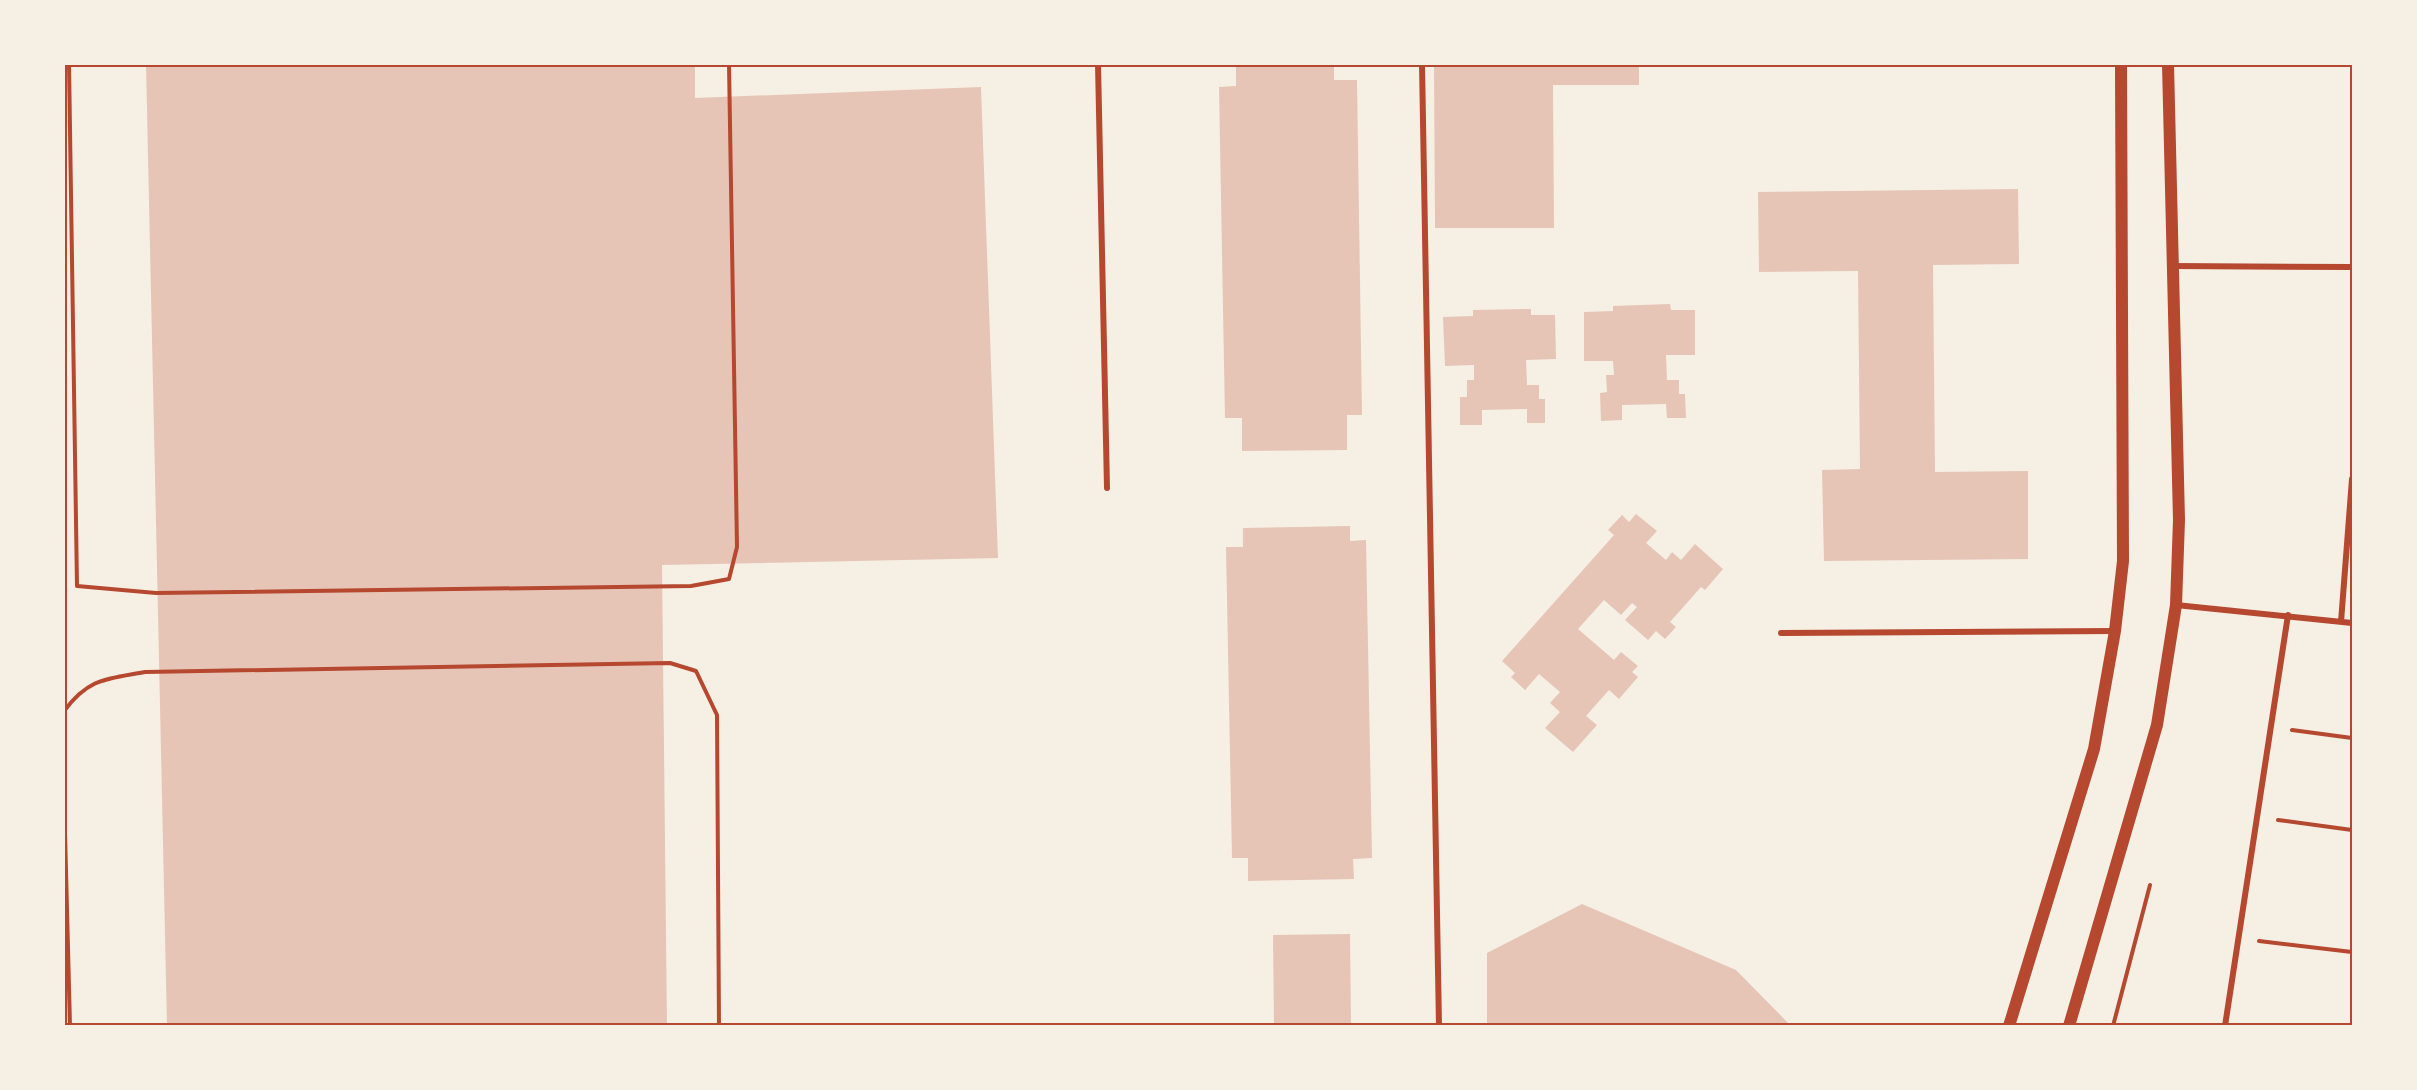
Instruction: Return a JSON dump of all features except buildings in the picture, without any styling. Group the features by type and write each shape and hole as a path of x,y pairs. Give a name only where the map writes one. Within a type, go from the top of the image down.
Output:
{"main road":[{"path":"2009,1026 2094,749 2115,631 2123,561 2121,64"},
{"path":"2069,1026 2157,725 2176,605 2179,520 2168,64"}],"street":[{"path":"1098,64 1107,488"},
{"path":"1422,64 1438,1026"},
{"path":"2172,266 2352,267"},
{"path":"2341,622 2352,479"},
{"path":"2176,605 2352,623"},
{"path":"2225,1026 2288,615"},
{"path":"1781,633 2115,631"}],"path":[{"path":"69,64 77,586 156,593 690,586 729,579 737,547 729,64"},
{"path":"64,711 78,692 102,679 145,672 670,663 696,671 717,716 719,1026"},
{"path":"2271,728 2352,738"},
{"path":"64,793 70,1026"},
{"path":"2257,817 2352,830"},
{"path":"2113,1026 2150,885"},
{"path":"2238,939 2352,952"}]}
